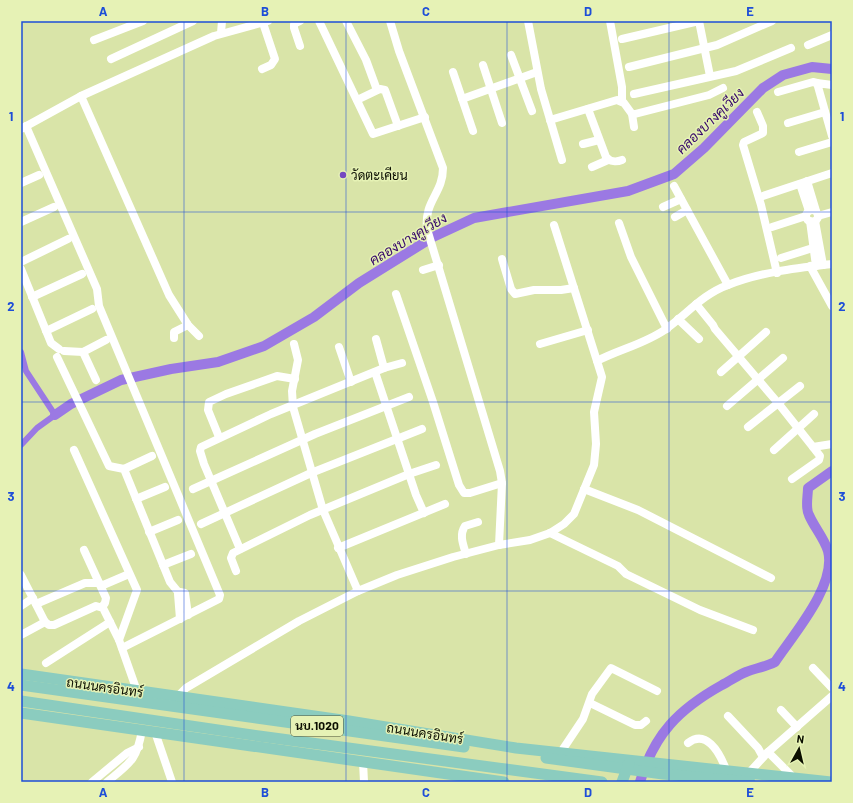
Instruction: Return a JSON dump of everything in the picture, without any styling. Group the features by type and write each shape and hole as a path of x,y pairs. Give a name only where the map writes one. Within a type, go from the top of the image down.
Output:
{"main road":[{"name":"ถนนนครอินทร์","path":"21,674 341,720 613,763"},
{"path":"21,684 64,681"},
{"name":"ถนนนครอินทร์","path":"21,684 664,770 794,778 831,782"},
{"name":"ถนนนครอินทร์","path":"21,701 259,736 602,782"},
{"path":"54,706 118,727"},
{"name":"นบ.1020","path":"21,713 504,782"},
{"path":"516,748 563,749 627,757 629,764 622,782"},
{"path":"648,782 655,762 659,759 673,758 725,767 748,776"}],"street":[{"path":"94,40 143,21"},
{"path":"111,59 193,21"},
{"path":"221,33 222,21"},
{"path":"300,21 294,24 300,46"},
{"path":"320,21 373,134 425,117"},
{"path":"346,21 366,60 377,90"},
{"path":"390,21 407,72 443,168 443,177 440,187 427,211 428,229 440,265 500,471 502,483 499,544"},
{"path":"528,21 540,89 562,160"},
{"path":"610,21 622,87 622,101 632,114 634,127"},
{"path":"622,39 699,21 710,76"},
{"path":"629,67 717,45 772,21"},
{"path":"121,644 184,617 219,599 220,595 116,343 99,306 97,289 24,128 81,96 221,33 266,22 276,59 271,65 262,69"},
{"path":"808,45 832,35"},
{"path":"634,94 736,71 791,48"},
{"path":"511,55 532,111"},
{"path":"483,64 502,123"},
{"path":"453,72 473,131"},
{"path":"462,99 537,72"},
{"path":"778,92 813,82 832,85"},
{"path":"816,83 828,118 832,136"},
{"path":"632,114 709,95 723,88"},
{"path":"357,100 377,90 385,90 398,126"},
{"path":"81,96 169,295 188,325 199,336"},
{"path":"550,120 617,100 622,101"},
{"path":"588,109 602,152 608,160"},
{"path":"757,112 764,130 762,133 744,142 743,145 761,205 777,273"},
{"path":"788,123 828,118"},
{"path":"583,144 599,140"},
{"path":"799,152 832,142"},
{"path":"592,167 608,160 622,160"},
{"path":"805,184 832,173"},
{"path":"21,183 39,175"},
{"path":"763,196 805,184 832,179"},
{"path":"805,184 812,216 816,246 816,266 832,306"},
{"path":"674,186 728,285"},
{"path":"663,207 681,199"},
{"path":"21,222 54,207"},
{"path":"675,217 687,210"},
{"path":"772,227 832,212"},
{"path":"618,223 632,257 667,329"},
{"path":"177,697 186,688 299,621 358,591 398,575 499,544 518,543 550,533 574,514 595,460 594,412 602,377 554,224"},
{"path":"21,262 68,239"},
{"path":"781,258 816,246"},
{"path":"502,259 511,289 516,294 534,290 561,290 574,288"},
{"path":"597,361 667,329 694,306 728,285 777,273 832,264"},
{"path":"423,270 440,265"},
{"path":"21,269 51,344 60,353 64,372 109,466 124,468 152,456"},
{"path":"32,297 82,274"},
{"path":"396,294 462,490 467,494 502,483"},
{"path":"694,306 713,325 820,456 819,460 792,479"},
{"path":"46,330 92,309"},
{"path":"678,319 699,339"},
{"path":"174,338 174,332 188,325"},
{"path":"540,344 588,330"},
{"path":"721,372 766,332"},
{"path":"376,339 384,368"},
{"path":"60,353 83,352 106,340"},
{"path":"294,344 298,360 292,399 301,440 323,510 338,548 358,591"},
{"path":"339,347 351,382"},
{"path":"83,352 96,380"},
{"path":"728,406 783,358"},
{"path":"240,549 200,451 201,447 219,437 384,368 402,363"},
{"path":"376,372 409,474 424,513"},
{"path":"219,437 208,410 209,402 226,394 276,376 295,379"},
{"path":"748,427 800,386"},
{"path":"193,490 301,440 387,404 409,397"},
{"path":"774,450 814,414"},
{"path":"201,524 311,473 422,429"},
{"path":"813,447 832,444"},
{"path":"74,450 137,592 121,644"},
{"path":"236,571 231,555 240,549 323,510 409,474 436,465"},
{"path":"124,468 172,587 179,593 185,593 184,617"},
{"path":"136,499 165,487"},
{"path":"584,489 638,510 771,578"},
{"path":"338,548 446,504"},
{"path":"150,532 178,520"},
{"path":"466,554 461,537 462,531 465,526 478,522"},
{"path":"550,533 618,566 626,574 700,610 753,630"},
{"path":"84,550 106,599 102,607"},
{"path":"163,565 191,554"},
{"path":"21,606 85,583 100,585 130,574"},
{"path":"21,575 45,622 49,625 54,625 96,606 102,607"},
{"path":"102,607 121,644 137,691"},
{"path":"21,636 45,622"},
{"path":"46,663 110,622"},
{"path":"563,749 583,719 592,694 611,668 657,691"},
{"path":"813,668 832,688"},
{"path":"748,776 766,755 832,696"},
{"path":"590,703 635,726 641,725 646,721"},
{"path":"781,710 797,727"},
{"path":"728,716 758,748 794,778"},
{"path":"107,782 133,761 139,747 142,730"},
{"path":"155,732 171,779 162,782"},
{"path":"688,743 698,737 705,738 721,757 725,767"},
{"path":"92,782 127,753 139,747"},
{"path":"363,762 364,782"},
{"path":"114,764 120,772"}],"waterway":[{"name":"คลองบางคูเวียง","path":"55,415 71,404 121,380 171,369 218,362 264,346 314,317 359,283 433,237 474,218 628,191 674,174 704,148 763,88 783,75 812,67 832,69"},
{"path":"21,352 26,371 55,415 37,428 21,445"},
{"path":"640,782 653,750 670,724 693,704 737,676 775,662 812,609 826,579 829,564 826,546 808,512 808,488 832,471"}],"place":[{"name":"วัดตะเคียน","path":"343,175"}]}
